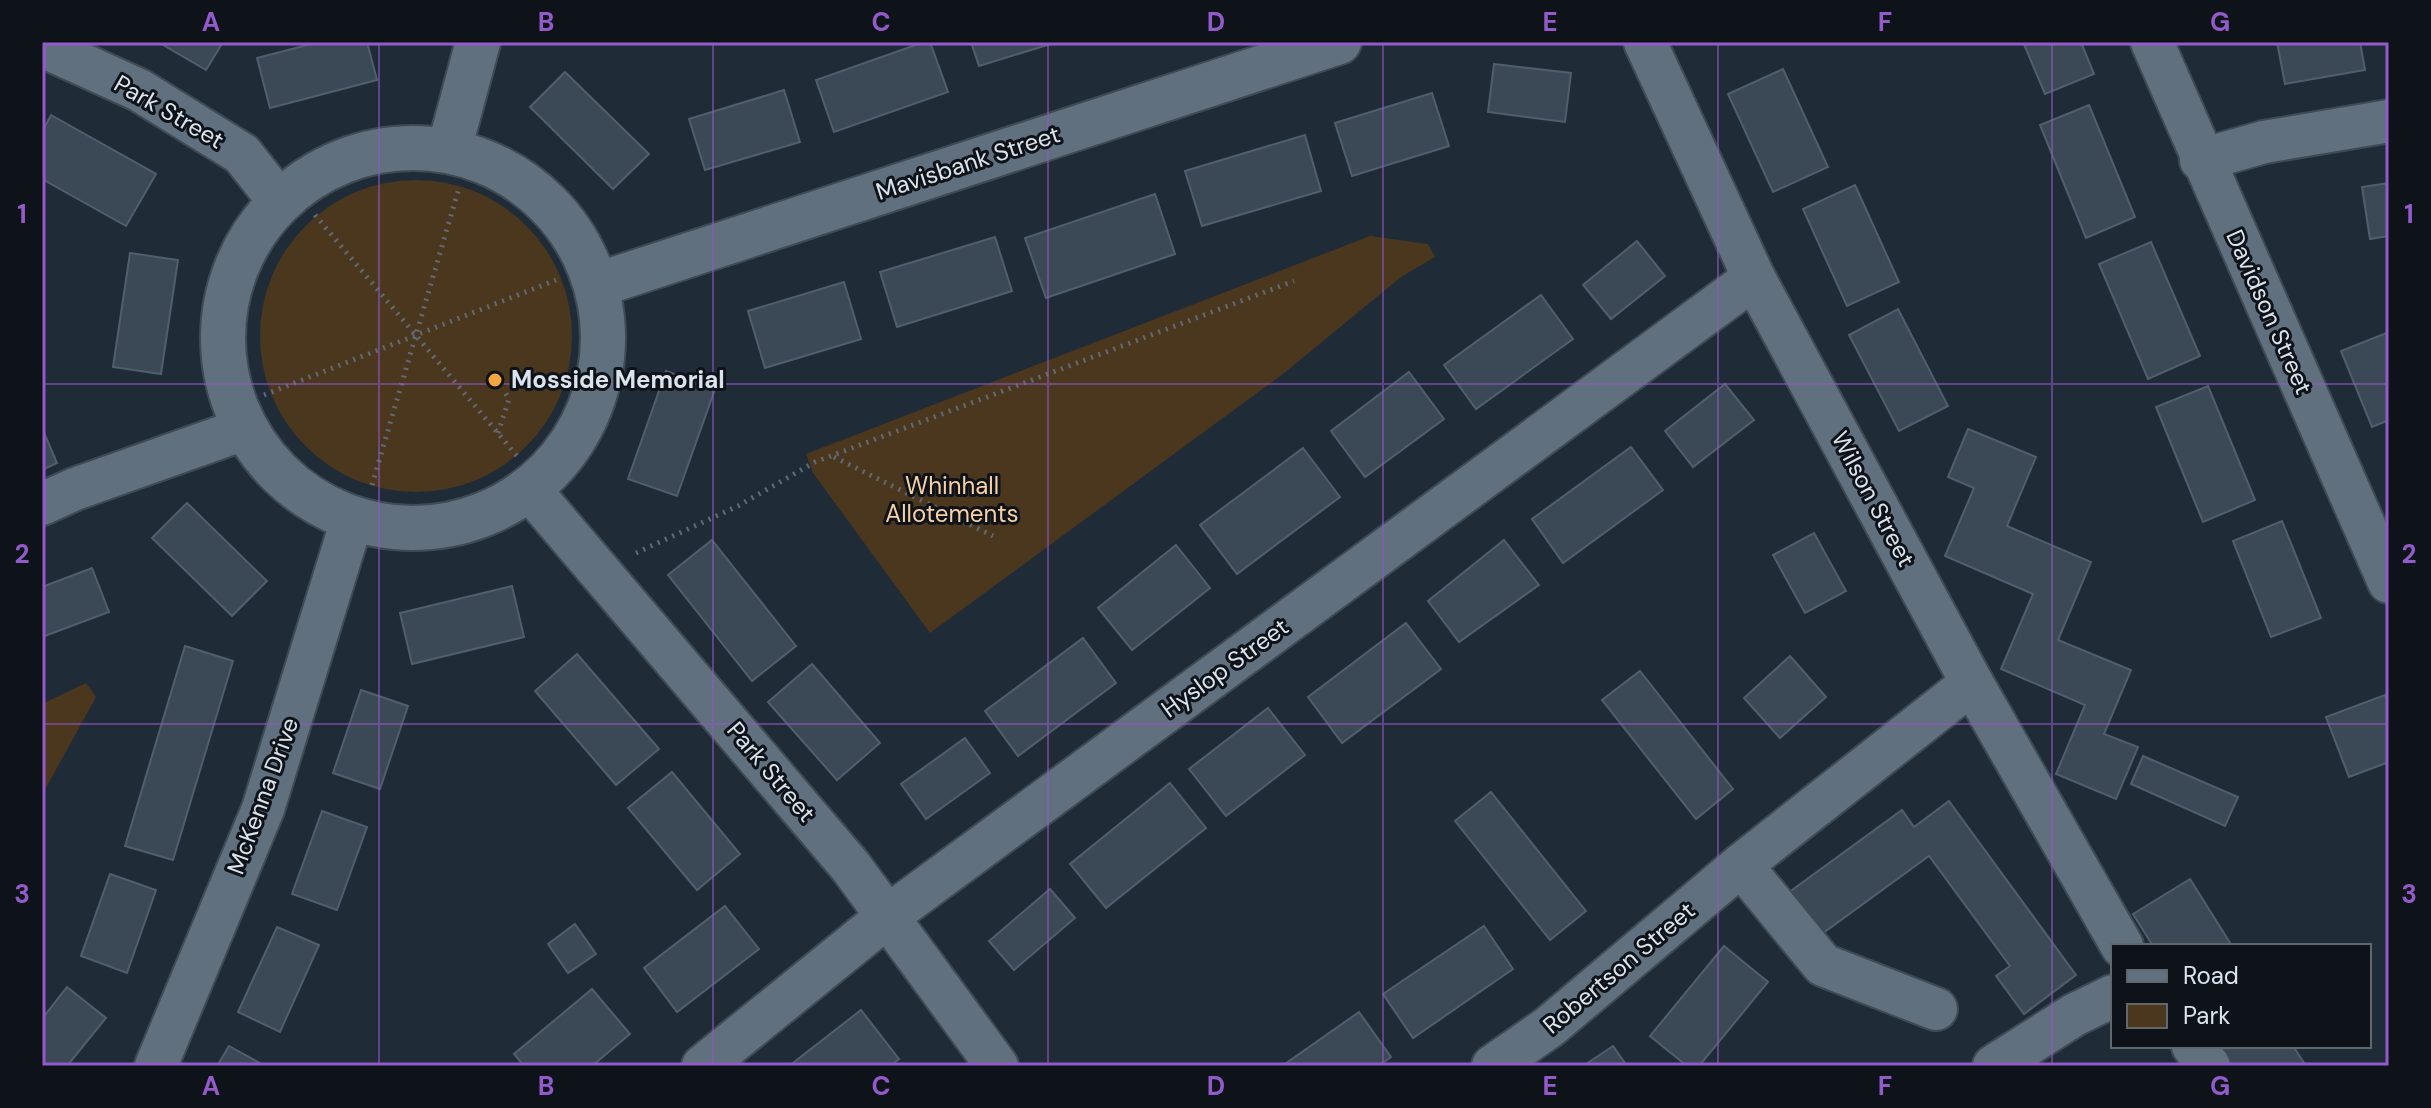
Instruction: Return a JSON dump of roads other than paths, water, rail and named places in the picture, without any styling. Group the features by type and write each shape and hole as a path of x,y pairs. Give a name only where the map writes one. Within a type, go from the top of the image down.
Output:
{"street":[{"path":"458,154 478,42"},
{"name":"Mavisbank Street","path":"594,276 1339,42"},
{"name":"Wilson Street","path":"1645,42 1754,278 1972,683 2121,944"},
{"name":"Davidson Street","path":"2152,42 2201,160 2389,582"},
{"name":"Park Street","path":"42,46 139,90 242,154 287,195"},
{"path":"2201,160 2264,142 2389,121"},
{"path":"414,147 458,154 505,170 553,207 594,276 604,328 603,365 594,401 578,435 557,465 534,486 484,515 418,530 357,520 309,499 272,468 239,418 222,353 225,298 245,245 287,195 311,176 346,159 380,150 414,147"},
{"name":"Hyslop Street","path":"703,1066 888,916 1754,278"},
{"path":"42,504 239,418"},
{"name":"Park Street","path":"534,486 600,572 851,867 997,1066"},
{"name":"McKenna Drive","path":"156,1066 263,809 357,520"},
{"name":"Robertson Street","path":"1493,1066 1549,1027 1741,865 1972,683"},
{"path":"1741,865 1823,965 1936,1009"},
{"path":"1994,1066 2074,1015 2111,997"},
{"path":"2195,1048 2209,1066"}],"place":[{"name":"Mosside Memorial","path":"495,380"}],"park label":[{"name":"Whinhall Allotements","path":"952,500"}]}
